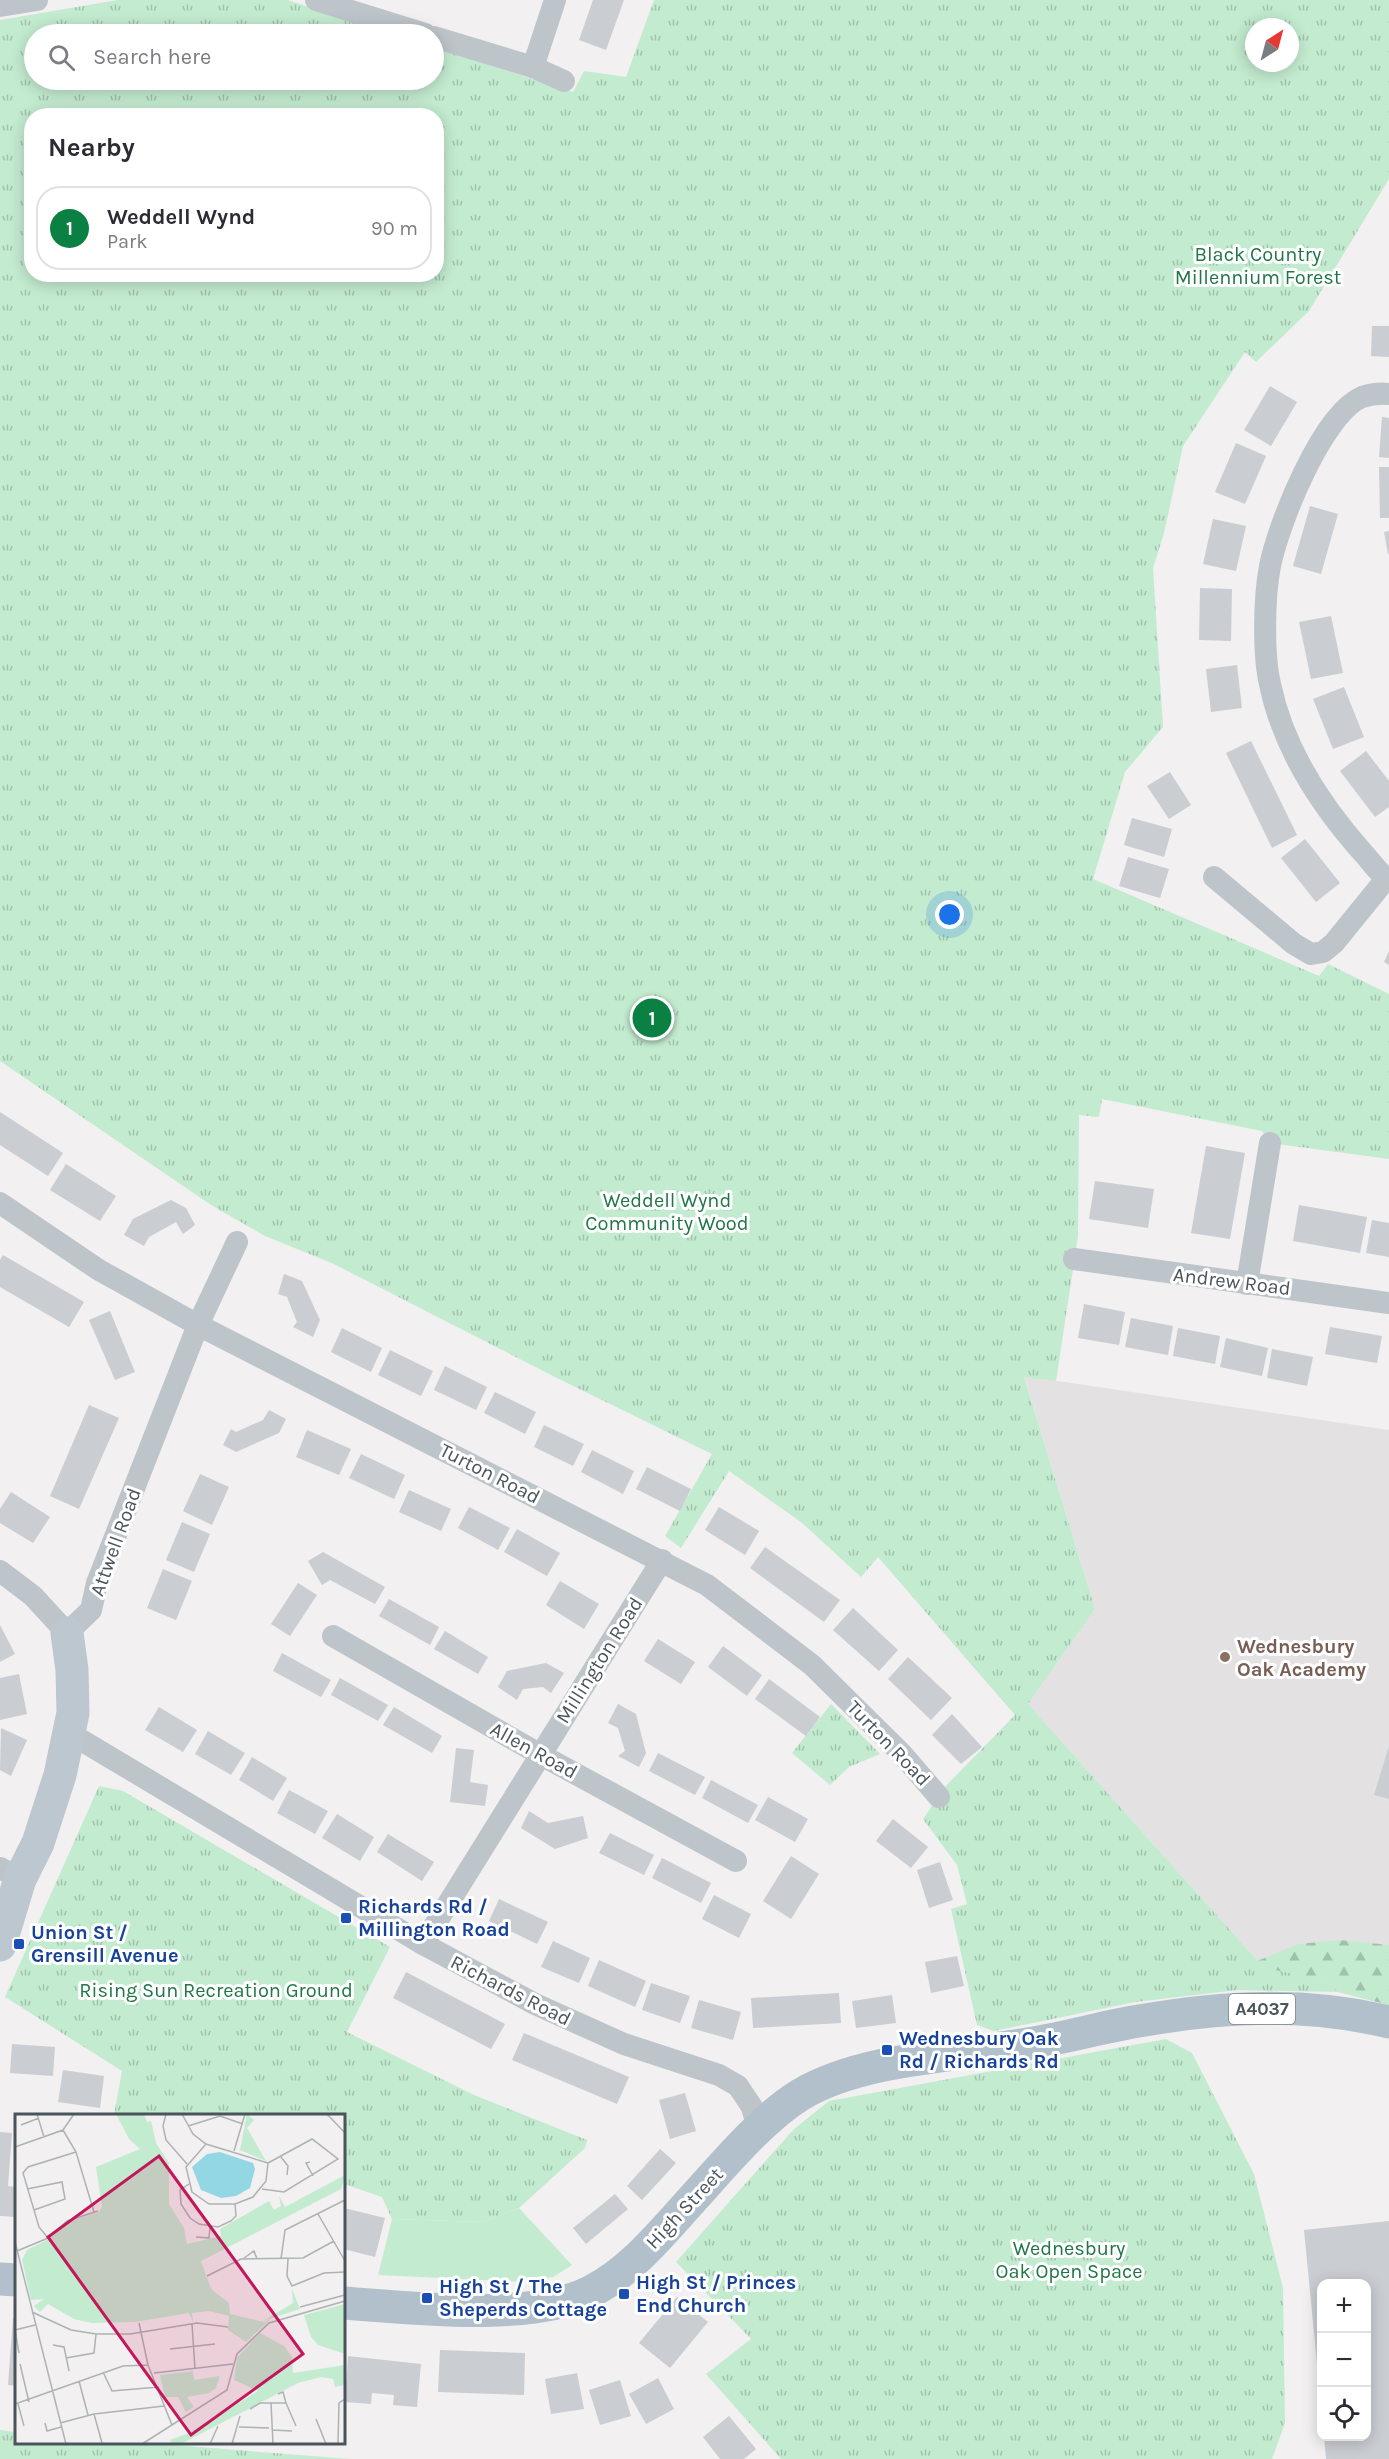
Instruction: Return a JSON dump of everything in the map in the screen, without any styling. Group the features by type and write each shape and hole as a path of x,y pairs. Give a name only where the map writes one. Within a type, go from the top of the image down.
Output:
{"main road":[{"name":"High Street","path":"345,2303 468,2310 554,2306 575,2299 612,2278 654,2242 758,2129 798,2096 847,2073 1027,2044 1137,2021 1208,2010 1303,2007 1360,2015 1389,2022"},
{"path":"0,2279 15,2280"}],"street":[{"path":"0,6 37,0"},
{"path":"316,0 393,24"},
{"path":"533,67 555,0"},
{"path":"444,40 533,67 564,81"},
{"path":"1214,877 1294,944 1311,954 1323,952 1334,943 1387,880 1337,822 1314,790 1288,739 1269,684 1265,619 1270,566 1283,522 1315,450 1341,413 1361,398 1378,393 1389,394"},
{"path":"1247,1284 1270,1143"},
{"name":"Turton Road","path":"0,1203 99,1270 198,1324 707,1585 812,1665 901,1753 939,1797"},
{"name":"Attwell Road","path":"67,1633 91,1610 97,1583 198,1324 237,1242"},
{"name":"Andrew Road","path":"1074,1259 1247,1284 1324,1292 1389,1303"},
{"name":"Millington Road","path":"423,1944 662,1560"},
{"path":"0,1571 33,1596 67,1633 72,1670 73,1713 60,1775 38,1843 10,1873 0,1945"},
{"name":"Allen Road","path":"333,1636 541,1755 736,1861"},
{"name":"Richards Road","path":"68,1736 81,1740 423,1944 535,2004 624,2044 719,2074 738,2086 752,2107 758,2129"}],"shaded area":[{"name":"Wednesbury Oak Academy","path":"1024,1376 1389,1430 1389,2005 1338,1992 1328,1980 1265,1969 1028,1704 1095,1609"}],"green space":[{"path":"118,0 287,0 363,24 24,24 24,90 444,90 444,50 573,92 584,71 626,77 654,0 1389,0 1389,179 1309,311 1256,362 1245,352 1183,446 1164,533 1153,568 1163,727 1125,772 1093,879 1319,976 1328,964 1389,994 1389,1159 1270,1143 1262,1131 1102,1099 1099,1117 1079,1115 1078,1236 1056,1381 1024,1377 1095,1609 1028,1704 1264,1968 1328,1980 1338,1992 1238,1990 1135,2002 994,2031 977,2025 951,1909 967,1904 957,1865 923,1819 945,1787 1015,1715 878,1557 861,1577 801,1522 729,1471 681,1548 665,1536 712,1454 334,1264 265,1236 211,1205 0,1061 0,20"},
{"path":"831,1704 880,1754 849,1767 830,1785 792,1753"},
{"name":"Rising Sun Recreation Ground","path":"99,1786 123,1791 390,1947 347,2032 474,2095 587,2140 585,2148 519,2208 483,2222 392,2219 382,2197 345,2184 345,2114 114,2114 122,2071 5,1997"},
{"path":"1340,1940 1389,1945 1389,2005 1338,1992 1328,1980 1265,1969 1257,1961 1299,1944"},
{"name":"Wednesbury Oak Open Space","path":"1166,2039 1192,2053 1254,2174 1283,2288 1285,2423 1272,2459 781,2459 706,2374 751,2339 676,2262 794,2129 829,2101"},
{"path":"519,2208 572,2265 553,2277 524,2282 378,2275 392,2219 483,2222"},
{"path":"0,2430 15,2432 15,2444 160,2444 351,2459 0,2459"}],"building":[{"path":"593,0 624,0 606,50 579,40"},
{"path":"1372,326 1389,326 1389,357 1371,356"},
{"path":"1270,386 1297,402 1271,446 1244,430"},
{"path":"1382,417 1389,418 1389,458 1379,457"},
{"path":"1236,443 1266,456 1245,504 1215,492"},
{"path":"1379,467 1389,467 1389,518 1380,518"},
{"path":"1310,506 1338,514 1321,574 1293,566"},
{"path":"1213,519 1246,526 1236,571 1203,564"},
{"path":"1389,531 1389,554 1388,554 1384,532"},
{"path":"1200,588 1232,589 1231,641 1199,640"},
{"path":"1331,616 1343,673 1311,679 1299,622"},
{"path":"1237,665 1242,708 1211,712 1206,669"},
{"path":"1344,687 1364,737 1333,749 1313,699"},
{"path":"1251,741 1297,835 1272,848 1226,753"},
{"path":"1366,751 1389,781 1389,807 1375,817 1340,771"},
{"path":"1170,772 1191,805 1169,819 1147,786"},
{"path":"1132,818 1172,829 1164,857 1124,845"},
{"path":"1305,839 1340,883 1316,902 1281,858"},
{"path":"1128,857 1169,869 1160,898 1119,886"},
{"path":"1389,951 1389,965 1384,962"},
{"path":"0,1112 63,1153 48,1176 0,1145"},
{"path":"1206,1146 1245,1153 1230,1239 1191,1233"},
{"path":"66,1164 116,1196 100,1221 50,1190"},
{"path":"1095,1181 1154,1189 1148,1228 1089,1219"},
{"path":"171,1200 186,1208 195,1225 183,1234 176,1222 149,1237 144,1246 124,1235 133,1219"},
{"path":"1299,1205 1367,1217 1360,1253 1293,1241"},
{"path":"1372,1220 1389,1223 1389,1257 1366,1253"},
{"path":"3,1255 84,1302 69,1327 0,1287 0,1260"},
{"path":"284,1274 302,1281 320,1320 313,1337 293,1327 297,1322 287,1297 278,1294"},
{"path":"1084,1304 1125,1312 1119,1345 1078,1338"},
{"path":"110,1311 135,1372 115,1380 89,1320"},
{"path":"1131,1318 1173,1326 1168,1355 1125,1347"},
{"path":"1330,1327 1382,1336 1377,1363 1325,1354"},
{"path":"342,1328 382,1348 371,1372 331,1352"},
{"path":"1178,1328 1220,1336 1215,1364 1173,1356"},
{"path":"1226,1338 1268,1348 1262,1376 1220,1367"},
{"path":"1272,1349 1313,1357 1307,1386 1267,1378"},
{"path":"390,1350 433,1371 421,1396 378,1375"},
{"path":"445,1366 487,1387 476,1410 434,1390"},
{"path":"495,1392 536,1412 525,1434 484,1413"},
{"path":"89,1405 119,1418 79,1509 50,1496"},
{"path":"269,1410 286,1419 279,1433 236,1452 223,1445 231,1429 236,1432 263,1420"},
{"path":"544,1425 584,1444 573,1466 534,1447"},
{"path":"307,1430 351,1449 339,1475 296,1457"},
{"path":"592,1450 634,1471 623,1494 581,1472"},
{"path":"361,1454 405,1475 394,1499 349,1478"},
{"path":"647,1467 691,1489 680,1511 636,1489"},
{"path":"200,1474 229,1487 212,1525 183,1511"},
{"path":"409,1490 451,1509 441,1531 399,1512"},
{"path":"11,1492 50,1517 33,1543 0,1523 0,1509"},
{"path":"469,1507 510,1528 498,1550 458,1528"},
{"path":"719,1507 759,1531 745,1555 705,1530"},
{"path":"182,1522 210,1534 194,1572 166,1560"},
{"path":"517,1529 560,1553 547,1576 504,1552"},
{"path":"765,1547 840,1600 824,1622 750,1568"},
{"path":"323,1552 385,1587 375,1604 330,1580 322,1585 308,1561"},
{"path":"163,1569 192,1581 176,1620 147,1608"},
{"path":"560,1581 599,1604 584,1629 546,1605"},
{"path":"298,1583 317,1595 290,1636 271,1624"},
{"path":"389,1599 439,1627 430,1645 379,1616"},
{"path":"853,1608 898,1650 879,1671 833,1630"},
{"path":"0,1625 15,1654 0,1662"},
{"path":"445,1631 488,1657 478,1674 434,1649"},
{"path":"658,1639 695,1662 681,1684 644,1661"},
{"path":"723,1646 762,1675 747,1696 708,1667"},
{"path":"282,1653 331,1680 321,1697 273,1671"},
{"path":"908,1657 952,1698 931,1720 888,1679"},
{"path":"546,1663 564,1673 551,1693 543,1687 523,1689 517,1700 498,1687 507,1671"},
{"path":"19,1674 27,1714 0,1720 0,1678"},
{"path":"340,1678 388,1705 378,1721 331,1695"},
{"path":"769,1679 820,1717 806,1736 755,1699"},
{"path":"618,1704 636,1714 646,1753 639,1767 618,1756 625,1751 618,1728 608,1723"},
{"path":"159,1707 197,1730 183,1752 145,1730"},
{"path":"394,1707 442,1736 432,1753 383,1725"},
{"path":"952,1714 982,1747 961,1764 932,1735"},
{"path":"1,1728 27,1740 11,1776 0,1770"},
{"path":"208,1731 245,1753 231,1775 195,1754"},
{"path":"1389,1746 1389,1799 1374,1795"},
{"path":"456,1748 474,1750 470,1782 488,1785 485,1806 450,1802"},
{"path":"658,1753 705,1777 695,1795 649,1771"},
{"path":"252,1757 287,1778 273,1801 239,1780"},
{"path":"711,1780 758,1805 748,1823 702,1798"},
{"path":"289,1790 328,1811 315,1834 277,1813"},
{"path":"768,1797 808,1819 795,1842 755,1820"},
{"path":"529,1811 548,1823 583,1816 588,1838 555,1849 521,1828"},
{"path":"337,1814 374,1837 360,1861 322,1838"},
{"path":"893,1819 928,1847 911,1868 876,1841"},
{"path":"610,1833 654,1855 644,1875 599,1853"},
{"path":"388,1834 434,1862 422,1881 377,1852"},
{"path":"791,1856 819,1874 791,1919 763,1901"},
{"path":"662,1858 711,1883 701,1903 652,1878"},
{"path":"940,1862 953,1900 929,1908 917,1870"},
{"path":"714,1895 751,1914 739,1938 702,1919"},
{"path":"499,1899 548,1922 537,1944 489,1921"},
{"path":"553,1941 590,1958 579,1983 541,1967"},
{"path":"957,1956 964,1986 931,1993 925,1962"},
{"path":"599,1960 646,1981 635,2007 588,1986"},
{"path":"406,1972 505,2024 491,2049 393,1998"},
{"path":"651,1983 690,1996 680,2023 642,2010"},
{"path":"839,1993 841,2023 753,2028 751,1998"},
{"path":"892,1995 896,2023 856,2028 852,2001"},
{"path":"699,2000 741,2012 733,2040 691,2028"},
{"path":"524,2033 629,2077 617,2104 512,2060"},
{"path":"12,2044 55,2047 53,2076 10,2073"},
{"path":"63,2070 104,2076 100,2108 58,2102"},
{"path":"685,2093 696,2131 670,2139 659,2100"},
{"path":"0,2132 12,2133 8,2186 15,2187 15,2217 0,2216"},
{"path":"660,2149 676,2163 642,2200 627,2186"},
{"path":"615,2194 628,2209 586,2244 573,2228"},
{"path":"345,2208 385,2218 375,2257 345,2249"},
{"path":"1389,2221 1389,2459 1326,2459 1324,2441 1371,2441 1371,2279 1317,2279 1317,2363 1304,2230"},
{"path":"677,2297 708,2322 670,2368 639,2343"},
{"path":"13,2318 15,2318 15,2386 8,2385"},
{"path":"440,2350 525,2353 524,2395 438,2392"},
{"path":"348,2356 421,2364 417,2407 393,2405 394,2395 372,2393 371,2404 345,2402"},
{"path":"577,2373 584,2409 551,2414 545,2379"},
{"path":"658,2378 674,2409 646,2424 629,2394"},
{"path":"620,2380 631,2416 600,2425 589,2390"},
{"path":"729,2416 756,2449 744,2459 720,2459 703,2437"}],"place":[{"name":"Weddell Wynd","path":"652,1018"},
{"name":"Wednesbury Oak Academy","path":"1225,1657"},
{"name":"Richards Rd / Millington Road","path":"346,1918"},
{"name":"Union St / Grensill Avenue","path":"19,1944"},
{"name":"Wednesbury Oak Rd / Richards Rd","path":"887,2050"},
{"name":"High St / Princes End Church","path":"624,2294"},
{"name":"High St / The Sheperds Cottage","path":"427,2298"}],"park label":[{"name":"Black Country Millennium Forest","path":"1258,266"},
{"name":"Weddell Wynd Community Wood","path":"667,1212"}]}
